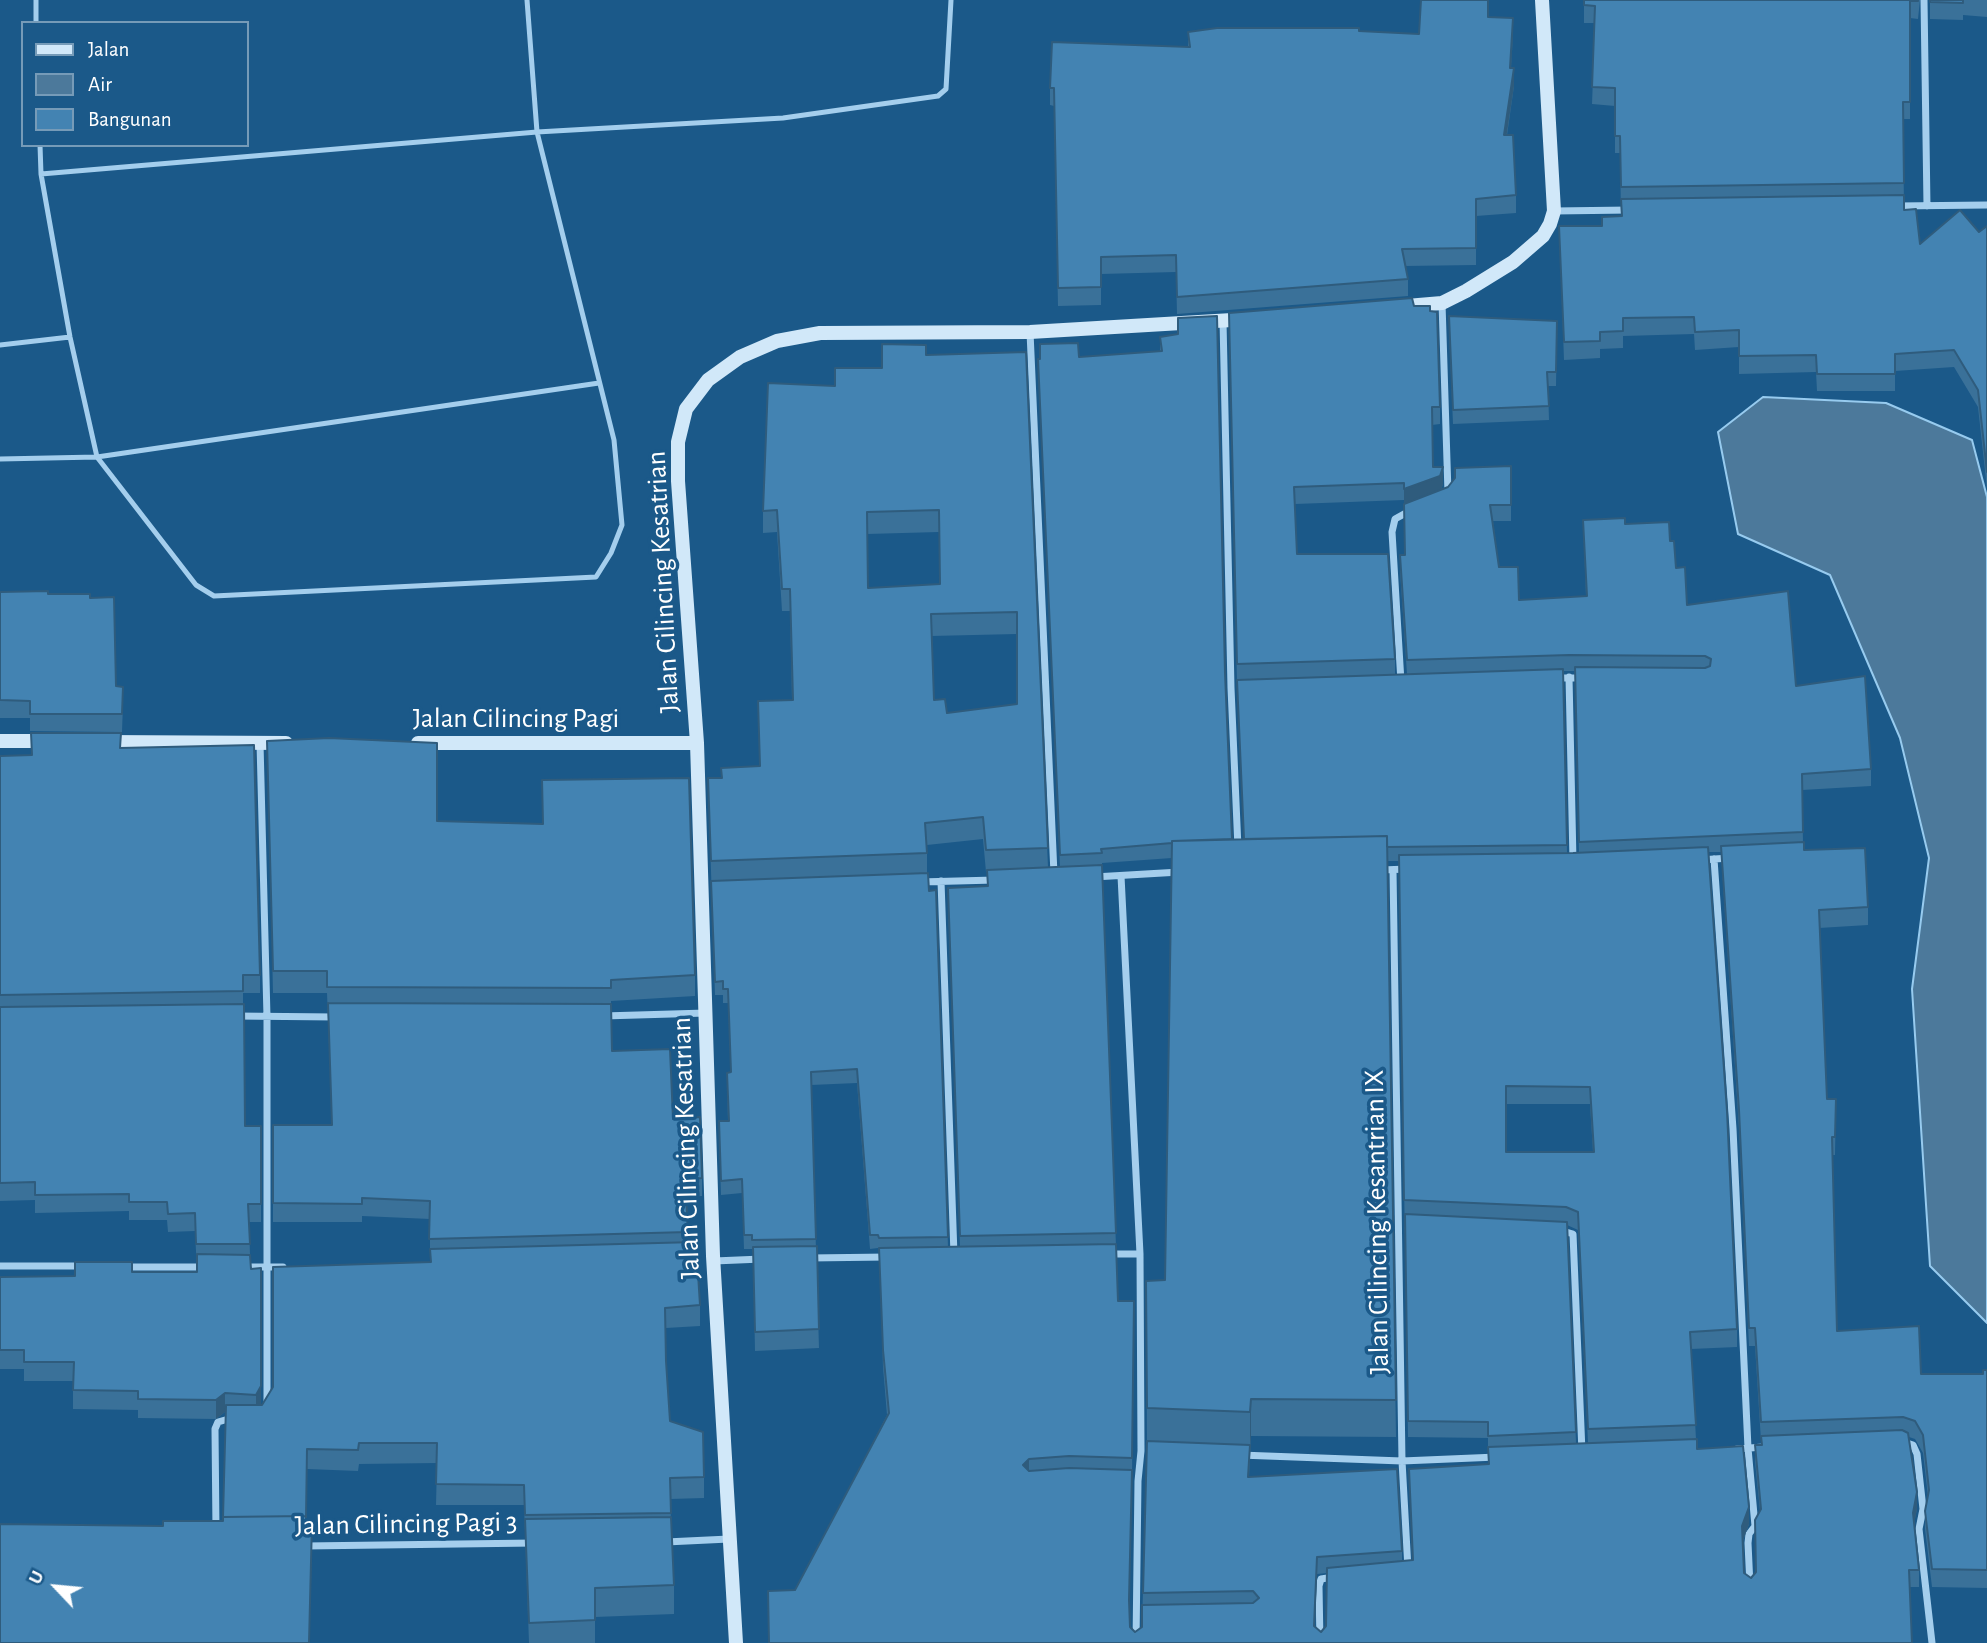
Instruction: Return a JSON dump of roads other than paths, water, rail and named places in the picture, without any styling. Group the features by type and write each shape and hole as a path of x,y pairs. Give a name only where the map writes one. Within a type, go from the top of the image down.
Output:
{"street":[{"path":"1374,309 1442,303 1492,275 1542,236 1553,211 1542,0"},
{"path":"1924,0 1927,206"},
{"path":"1885,206 1987,205"},
{"path":"1553,211 1637,210"},
{"path":"1442,303 1449,479 1449,493 1444,499"},
{"name":"Jalan Cilincing Kesatrian","path":"736,1643 709,1258 706,1013 709,889 678,442 686,410 708,380 740,358 777,341 820,333 1030,332 1264,318"},
{"path":"1223,321 1231,688 1239,855"},
{"path":"1030,332 1054,878"},
{"path":"1401,682 1392,532 1395,519 1424,506"},
{"path":"1569,677 1573,865"},
{"path":"1542,678 1593,678"},
{"path":"1388,683 1413,682"},
{"path":"1231,688 1244,688"},
{"path":"0,741 301,743"},
{"path":"260,743 267,1017 265,1416"},
{"name":"Jalan Cilincing Pagi","path":"397,743 697,743"},
{"path":"1689,860 1741,857"},
{"path":"1714,859 1733,1129 1748,1448 1755,1526 1749,1534 1748,1543 1750,1590"},
{"path":"1559,866 1586,865"},
{"path":"1365,870 1420,869"},
{"name":"Jalan Cilincing Kesantrian IX","path":"1393,870 1402,1461 1408,1573 1395,1574"},
{"path":"1081,877 1186,872"},
{"path":"1121,876 1140,1254 1141,1451 1138,1481 1136,1643"},
{"path":"1041,878 1067,878"},
{"path":"914,882 1004,879"},
{"path":"941,881 954,1257"},
{"path":"598,1016 706,1013"},
{"path":"228,1016 350,1017"},
{"path":"1398,1223 1411,1224"},
{"path":"1553,1230 1573,1234 1582,1453"},
{"path":"1101,1254 1140,1254"},
{"path":"941,1257 967,1256"},
{"path":"793,1258 900,1257"},
{"path":"709,1258 766,1259"},
{"path":"0,1266 93,1266"},
{"path":"107,1266 214,1267"},
{"path":"227,1267 294,1267"},
{"path":"216,1547 215,1429 225,1418 237,1419"},
{"path":"1890,1442 1913,1445 1917,1454 1923,1508 1920,1529 1932,1643"},
{"path":"1726,1449 1774,1447"},
{"path":"1141,1451 1155,1452"},
{"path":"1569,1454 1595,1453"},
{"path":"1223,1454 1402,1461 1513,1456"},
{"path":"1126,1481 1138,1481"},
{"path":"663,1542 729,1539"},
{"name":"Jalan Cilincing Pagi 3","path":"300,1546 551,1543"},
{"path":"1320,1643 1321,1579 1341,1576"},
{"path":"1135,1616 1148,1616"}],"lane":[{"path":"36,0 37,21"},
{"path":"40,147 41,174 70,337 97,457 196,585 214,596 596,577 611,553 622,525 614,440 537,132 527,0"},
{"path":"41,174 537,132 783,118 938,96 946,89 951,0"},
{"path":"0,345 70,337"},
{"path":"0,459 97,457 599,383"}],"water":[{"path":"1763,397 1886,403 1972,440 1987,497 1987,1323 1930,1266 1912,989 1929,858 1900,738 1830,575 1738,534 1718,432"}]}
